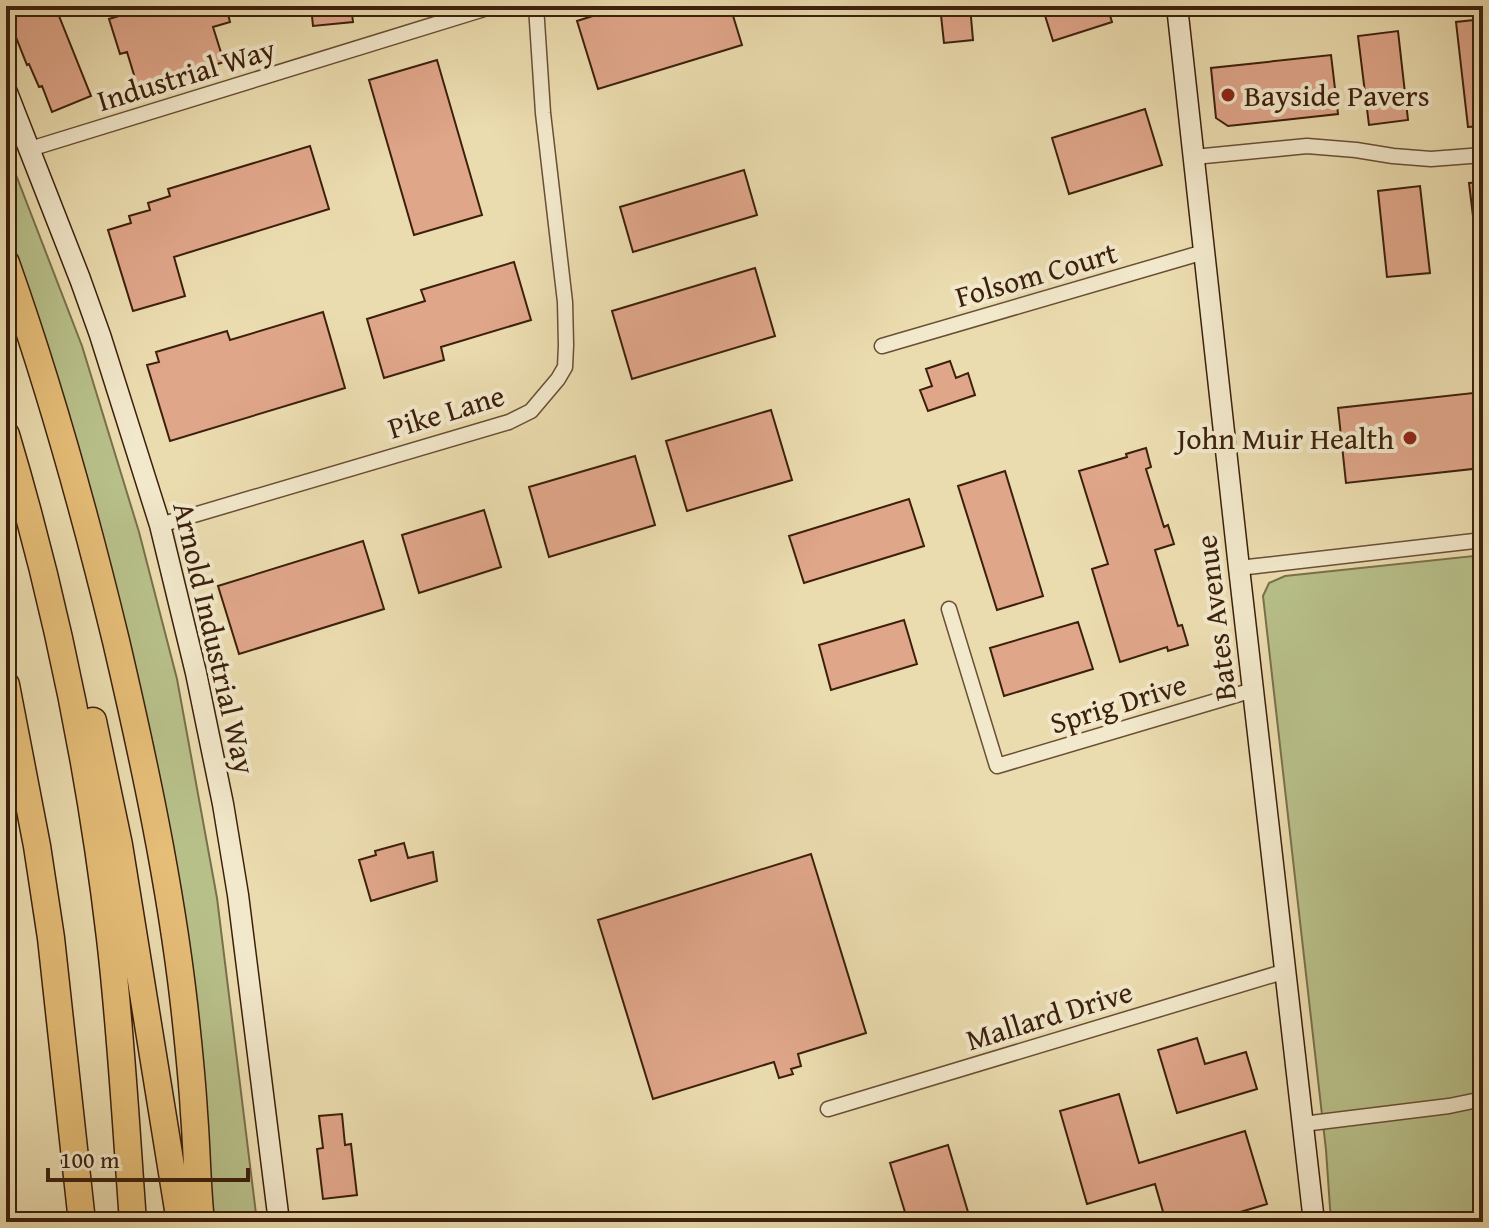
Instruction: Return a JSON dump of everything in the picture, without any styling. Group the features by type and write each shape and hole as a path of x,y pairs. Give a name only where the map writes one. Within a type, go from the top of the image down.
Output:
{"highway":[{"path":"6,263 56,413 122,667 145,772 184,1005 201,1222"},
{"path":"6,435 30,516 69,682 98,852 110,937 133,1222"},
{"path":"30,516 69,618 101,755 136,940 180,1222"},
{"path":"6,685 35,831 51,938 82,1222"}],"street":[{"name":"Industrial Way","path":"30,149 494,6"},
{"name":"Pike Lane","path":"160,525 509,422 531,411 558,379 565,367 565,302 543,113 536,6"},
{"name":"Bates Avenue","path":"1177,6 1314,1222"},
{"name":"Arnold Industrial Way","path":"6,90 100,335 160,525 196,673 238,895 279,1222"},
{"path":"1194,157 1307,146 1431,159 1483,155"},
{"name":"Folsom Court","path":"882,346 1204,252"},
{"path":"1239,568 1483,540"},
{"name":"Sprig Drive","path":"949,609 997,766 1253,690"},
{"name":"Mallard Drive","path":"828,1109 1286,971"},
{"path":"1303,1124 1483,1099"}],"green space":[{"path":"6,149 82,346 139,532 177,679 217,898 257,1222 201,1222 162,862 6,263"},
{"path":"1483,555 1483,1222 1331,1222 1326,1150 1263,596 1269,583 1285,576"}],"building":[{"path":"6,6 55,6 91,96 52,112 42,86 39,87 27,65"},
{"path":"151,6 226,6 230,22 213,27 224,62 138,88 127,52 120,54 109,19"},
{"path":"311,6 351,6 353,22 313,26"},
{"path":"624,6 730,6 742,45 598,89 577,21"},
{"path":"940,6 970,6 973,40 944,43"},
{"path":"1042,6 1107,6 1112,22 1053,41"},
{"path":"1483,19 1483,126 1468,127 1456,22"},
{"path":"1398,31 1408,120 1369,125 1358,36"},
{"path":"1331,55 1338,114 1228,126 1216,118 1211,68"},
{"path":"437,60 482,215 414,235 369,80"},
{"path":"1145,109 1162,165 1069,194 1052,138"},
{"path":"310,146 329,209 174,257 185,296 133,311 108,230 131,223 129,216 150,210 148,203 170,196 168,189"},
{"path":"744,170 757,215 633,252 620,207"},
{"path":"1483,182 1483,241 1476,241 1469,183"},
{"path":"1420,186 1430,273 1387,277 1378,191"},
{"path":"514,262 531,320 441,347 444,360 384,378 367,319 425,301 421,290"},
{"path":"755,268 775,336 632,379 612,311"},
{"path":"323,312 345,388 170,441 147,365 159,362 156,352 227,331 230,340"},
{"path":"950,361 956,378 968,373 975,395 928,411 920,390 932,386 926,369"},
{"name":"John Muir Health","path":"1473,393 1481,468 1346,483 1338,408"},
{"path":"771,410 792,480 687,511 666,441"},
{"path":"1146,448 1151,467 1146,469 1164,527 1168,525 1174,544 1155,550 1178,626 1182,625 1188,645 1168,651 1167,647 1120,662 1092,569 1108,564 1079,471"},
{"path":"635,456 655,525 549,557 529,487"},
{"path":"1005,471 1043,596 997,610 958,486"},
{"path":"909,499 924,546 804,583 789,536"},
{"path":"484,510 501,567 419,593 402,535"},
{"path":"363,541 384,609 239,654 218,586"},
{"path":"904,620 917,664 831,690 819,645"},
{"path":"1078,622 1093,669 1004,696 990,648"},
{"path":"404,843 408,858 433,852 437,881 371,901 359,860 376,855 375,851"},
{"path":"811,854 866,1033 798,1054 801,1066 791,1069 793,1074 779,1078 774,1062 653,1099 598,920"},
{"path":"1197,1038 1205,1064 1246,1052 1257,1089 1177,1113 1158,1050"},
{"path":"1119,1094 1139,1163 1245,1131 1267,1204 1207,1222 1166,1222 1155,1184 1087,1204 1060,1111"},
{"path":"342,1114 345,1145 351,1144 357,1195 323,1199 317,1149 323,1148 319,1116"},
{"path":"948,1145 971,1222 908,1222 890,1163"}],"place":[{"name":"Bayside Pavers","path":"1228,95"},
{"name":"John Muir Health","path":"1410,438"}]}
